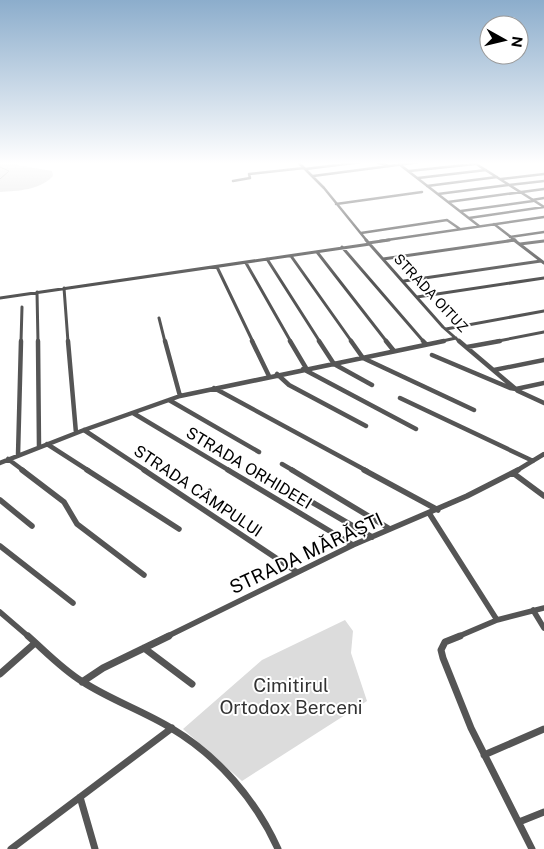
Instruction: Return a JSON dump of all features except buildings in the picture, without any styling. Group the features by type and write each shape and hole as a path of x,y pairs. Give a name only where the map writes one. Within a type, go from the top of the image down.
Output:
{"street":[{"name":"STRADA OITUZ","path":"334,202 369,244 446,329 516,389 544,403"},
{"path":"336,204 353,202"},
{"path":"448,202 479,226"},
{"path":"460,211 522,202"},
{"path":"469,218 544,207"},
{"path":"0,298 246,263 544,217"},
{"path":"361,234 446,220 451,221 460,229"},
{"path":"494,224 543,262"},
{"path":"510,237 544,232"},
{"path":"383,259 514,240"},
{"path":"520,244 544,241"},
{"path":"342,247 426,344"},
{"path":"317,252 394,351"},
{"path":"291,256 363,358 474,410"},
{"path":"267,259 334,364 372,385"},
{"path":"404,282 543,262"},
{"path":"246,263 304,369 416,429"},
{"path":"217,267 269,376"},
{"path":"417,297 544,278"},
{"path":"64,288 76,433"},
{"path":"37,292 39,447"},
{"path":"18,455 22,308"},
{"path":"446,329 544,311"},
{"path":"159,318 180,396"},
{"path":"467,347 544,332"},
{"path":"0,462 180,396 456,338"},
{"path":"432,355 504,386 516,389 544,383"},
{"path":"494,370 544,360"},
{"path":"278,374 289,385 366,426"},
{"path":"214,388 438,510"},
{"path":"400,398 533,461"},
{"path":"169,400 259,452"},
{"name":"STRADA ORHIDEEI","path":"133,413 353,546"},
{"name":"STRADA CÂMPULUI","path":"84,430 297,572"},
{"path":"47,444 179,529"},
{"name":"STRADA MĂRĂȘTI","path":"82,682 103,668 297,572 390,529 438,510 513,473 544,454"},
{"path":"8,459 64,502 77,524 144,574"},
{"path":"282,464 390,529"},
{"path":"513,473 543,494"},
{"path":"0,500 32,526"},
{"path":"310,501 372,537"},
{"path":"429,513 497,620"},
{"path":"0,546 73,603"},
{"path":"532,849 471,728 441,650 445,642 497,620 544,608"},
{"path":"534,610 544,628"},
{"path":"0,612 35,644 82,682 172,728 210,757 235,781 255,807 278,849"},
{"path":"0,674 35,644"},
{"path":"144,648 192,684"},
{"path":"11,849 172,728"},
{"path":"484,755 544,729"},
{"path":"80,797 95,849"},
{"path":"518,822 544,812"}],"green space":[{"name":"Cimitirul Ortodox Berceni","path":"345,620 353,631 351,653 367,701 242,781 183,729 262,660"}]}
